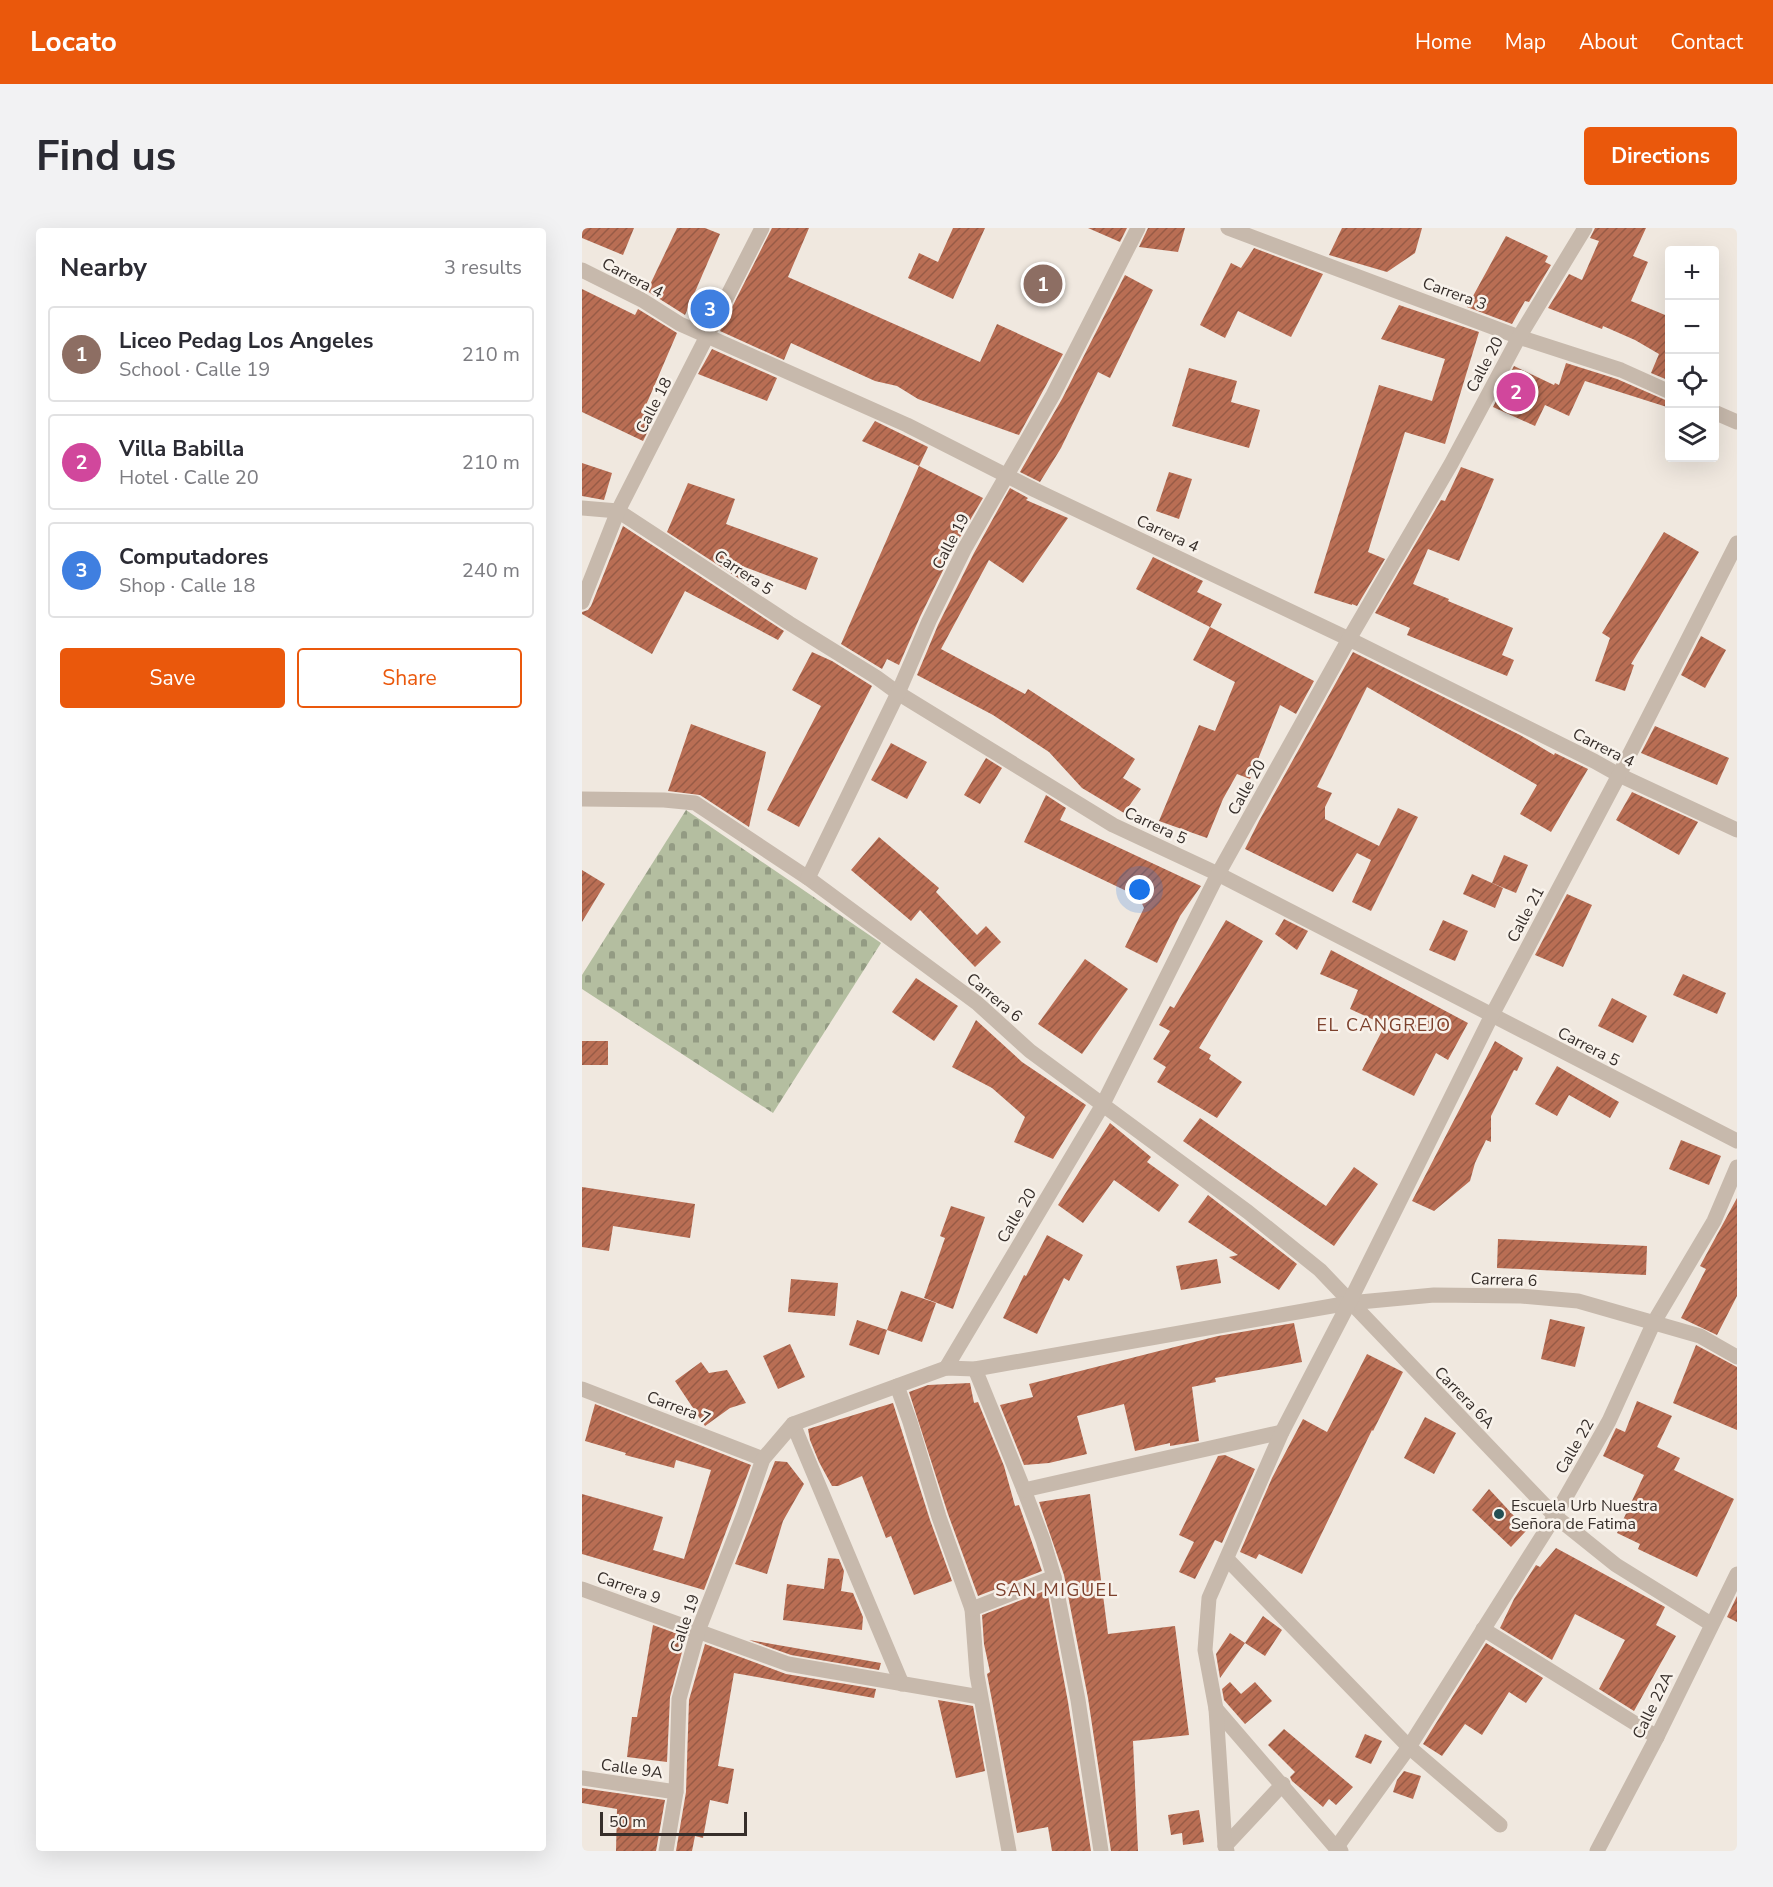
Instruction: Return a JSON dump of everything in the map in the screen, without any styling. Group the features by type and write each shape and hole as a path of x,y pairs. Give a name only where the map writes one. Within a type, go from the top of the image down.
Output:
{"street":[{"name":"Calle 18","path":"582,602 618,511 762,228"},
{"name":"Calle 19","path":"808,878 898,693 964,548 1056,388 1138,228"},
{"name":"Carrera 3","path":"1228,228 1519,337 1621,370 1665,390"},
{"name":"Calle 20","path":"946,1368 1102,1106 1218,874 1349,639 1451,464 1519,337 1585,228"},
{"name":"Carrera 4","path":"582,270 642,300 680,324 907,425 1007,476 1349,639 1619,775 1737,830"},
{"path":"1719,413 1737,422"},
{"name":"Carrera 5","path":"582,508 618,511 898,693 1113,825 1218,874 1737,1141"},
{"name":"Calle 21","path":"1226,1849 1216,1709 1205,1650 1209,1598 1282,1432 1349,1303 1492,1015 1619,775 1737,543"},
{"name":"Carrera 6","path":"582,799 664,800 695,803 808,878 977,1003 1030,1052 1248,1212 1320,1270 1349,1303"},
{"name":"Calle 22","path":"1339,1849 1409,1747 1554,1516 1609,1421 1654,1322 1714,1221 1737,1167"},
{"name":"Carrera 6","path":"793,1424 946,1368 975,1369 1349,1303 1434,1295 1521,1296 1578,1301 1700,1336 1737,1357"},
{"name":"Carrera 6A","path":"1349,1303 1554,1516 1616,1565 1711,1624"},
{"path":"975,1369 1043,1540 1054,1577 1078,1700 1101,1851"},
{"path":"897,1386 939,1517 972,1609 980,1697 1009,1851"},
{"name":"Carrera 7","path":"582,1389 763,1459"},
{"name":"Calle 19","path":"666,1851 676,1792 679,1699 698,1631 763,1459 793,1424"},
{"path":"793,1424 902,1684"},
{"path":"1024,1490 1282,1432"},
{"path":"1227,1558 1409,1747 1500,1825"},
{"name":"Calle 22A","path":"1597,1851 1657,1737 1737,1574"},
{"path":"972,1609 1054,1577"},
{"name":"Carrera 9","path":"582,1589 788,1664 980,1697"},
{"path":"1483,1629 1657,1737"},
{"path":"1216,1709 1339,1849"},
{"name":"Calle 9A","path":"582,1778 676,1792"},
{"path":"1226,1849 1283,1784"}],"green space":[{"path":"686,810 881,943 773,1113 582,989 582,975"}],"building":[{"path":"582,228 634,228 623,255 582,238"},
{"path":"677,228 705,228 720,234 685,315 647,291"},
{"path":"772,228 809,228 788,277 980,362 997,324 1063,354 1019,435 918,399 897,386 875,381 791,343 784,360 720,331"},
{"path":"953,228 985,228 953,299 908,278 919,253 938,262"},
{"path":"1088,228 1127,228 1120,242"},
{"path":"1148,228 1185,228 1178,252 1139,247"},
{"path":"1342,228 1422,228 1415,253 1387,272 1329,255"},
{"path":"1595,228 1646,228 1633,256 1648,262 1631,301 1665,315 1665,379 1651,373 1659,354 1603,326 1602,329 1548,308 1569,274 1582,280 1599,241 1590,238"},
{"path":"1506,236 1548,256 1545,262 1551,265 1529,302 1525,301 1512,324 1467,307"},
{"path":"1254,248 1323,274 1291,337 1238,311 1225,338 1200,325 1231,263 1241,268"},
{"path":"1125,275 1153,290 1110,378 1098,372 1061,448 1040,482 1020,472 1062,399"},
{"path":"582,289 635,315 638,309 677,333 643,412 655,417 643,441 582,412"},
{"path":"1399,305 1479,332 1445,444 1405,432 1368,552 1385,559 1357,606 1314,593 1379,385 1432,401 1445,359 1381,339"},
{"path":"712,349 777,378 767,401 698,374"},
{"path":"1566,363 1617,379 1665,400 1665,406 1585,381 1569,416 1545,405 1535,426 1493,407 1514,366 1554,385 1555,383 1559,385"},
{"path":"1189,368 1237,381 1231,402 1260,410 1249,448 1172,426"},
{"path":"875,421 928,447 919,466 862,441"},
{"path":"582,463 612,473 604,500 582,496"},
{"path":"919,466 983,498 956,544 899,665 887,659 882,669 841,644"},
{"path":"1461,467 1494,479 1459,561 1428,549 1413,584 1513,628 1502,655 1514,660 1507,676 1407,635 1410,628 1375,613 1441,500 1445,501"},
{"path":"1169,472 1192,479 1179,519 1156,511"},
{"path":"688,483 735,499 726,524 818,558 806,590 721,558 749,585 667,532"},
{"path":"1010,488 1028,498 1026,500 1068,518 1023,583 989,560 941,649 1025,694 1028,689 1135,759 1123,778 1141,789 1124,813 1082,788 1049,752 993,715 917,675 938,625"},
{"path":"623,526 784,631 778,640 685,591 652,654 582,614 591,606"},
{"path":"1664,532 1699,552 1631,664 1634,665 1625,691 1595,681 1610,638 1602,633"},
{"path":"1153,557 1203,581 1197,592 1222,604 1210,627 1136,589"},
{"path":"1210,627 1314,681 1296,714 1280,705 1250,779 1237,774 1223,799 1207,838 1159,821 1199,725 1215,731 1235,682 1193,660"},
{"path":"1701,636 1726,650 1705,688 1681,675"},
{"path":"812,652 832,661 872,686 799,827 767,810 821,706 792,690"},
{"path":"1353,652 1520,735 1554,755 1555,753 1588,769 1551,832 1520,814 1537,785 1367,687 1317,787 1332,793 1325,807 1325,819 1379,846 1398,808 1418,817 1371,911 1352,902 1371,860 1357,853 1333,892 1245,849"},
{"path":"691,724 766,752 749,827 700,795 668,791"},
{"path":"1655,726 1729,758 1717,785 1641,753"},
{"path":"891,743 927,762 907,799 871,780"},
{"path":"986,758 1002,768 980,804 964,795"},
{"path":"1632,792 1698,822 1679,855 1616,820"},
{"path":"1046,795 1066,808 1060,820 1201,886 1180,916 1157,963 1125,947 1144,908 1139,897 1024,842"},
{"path":"879,837 939,888 936,892 977,935 986,926 1001,942 975,967 920,910 911,921 851,870"},
{"path":"1504,855 1528,865 1516,893 1492,883"},
{"path":"582,870 605,884 582,922"},
{"path":"1472,874 1503,888 1495,908 1463,894"},
{"path":"1567,894 1592,905 1563,967 1535,955"},
{"path":"1284,919 1308,931 1297,950 1275,934"},
{"path":"1226,920 1263,941 1199,1048 1211,1055 1209,1059 1242,1082 1217,1118 1157,1082 1166,1067 1153,1059 1170,1031 1159,1025 1170,1006 1174,1008"},
{"path":"1443,920 1468,931 1455,961 1429,950"},
{"path":"1331,950 1468,1023 1448,1060 1436,1053 1414,1096 1362,1070 1385,1025 1350,1009 1358,990 1320,974"},
{"path":"1085,959 1128,989 1082,1054 1038,1024"},
{"path":"1683,974 1726,993 1717,1014 1673,995"},
{"path":"916,978 958,1006 934,1041 892,1012"},
{"path":"1612,998 1647,1016 1633,1043 1598,1026"},
{"path":"976,1020 1022,1062 1086,1105 1053,1159 1014,1142 1025,1117 992,1088 952,1067"},
{"path":"582,1041 608,1041 608,1065 582,1065"},
{"path":"1495,1041 1523,1058 1517,1071 1514,1070 1491,1116 1491,1142 1486,1140 1475,1163 1470,1181 1434,1211 1412,1201"},
{"path":"1557,1066 1619,1102 1610,1118 1569,1095 1557,1116 1535,1104"},
{"path":"1200,1118 1326,1206 1354,1167 1378,1184 1334,1246 1183,1141"},
{"path":"1110,1123 1151,1157 1147,1162 1179,1185 1159,1212 1114,1180 1083,1223 1058,1205"},
{"path":"1681,1140 1721,1156 1709,1185 1669,1169"},
{"path":"582,1187 695,1204 690,1238 613,1226 609,1251 582,1247"},
{"path":"1208,1195 1297,1264 1279,1290 1229,1257 1238,1255 1188,1222"},
{"path":"1737,1198 1737,1296 1717,1335 1681,1318 1706,1269 1700,1266"},
{"path":"951,1206 985,1217 953,1309 924,1298 945,1238 940,1236"},
{"path":"1047,1235 1083,1255 1069,1281 1064,1278 1037,1334 1003,1318"},
{"path":"1498,1239 1647,1246 1646,1275 1497,1268"},
{"path":"1217,1259 1221,1283 1181,1290 1176,1266"},
{"path":"791,1279 838,1283 835,1316 788,1312"},
{"path":"901,1291 936,1303 922,1342 887,1330"},
{"path":"1550,1319 1585,1327 1575,1367 1541,1359"},
{"path":"857,1320 887,1330 879,1355 849,1345"},
{"path":"1294,1323 1302,1362 1215,1378 1216,1382 1192,1387 1199,1441 1170,1446 1170,1443 1135,1451 1124,1404 1077,1416 1087,1454 1049,1463 1024,1465 1000,1405 1033,1397 1029,1384 1218,1336"},
{"path":"790,1344 805,1377 778,1389 763,1356"},
{"path":"1696,1345 1737,1367 1737,1430 1673,1403"},
{"path":"1367,1354 1403,1372 1302,1574 1259,1554 1256,1559 1240,1552 1272,1478 1303,1419 1327,1432"},
{"path":"701,1362 709,1373 727,1370 746,1403 730,1408 705,1426 675,1381"},
{"path":"970,1383 974,1403 978,1402 1004,1466 1015,1506 1019,1505 1042,1571 978,1596 948,1514 909,1392 928,1385"},
{"path":"1637,1401 1672,1416 1657,1447 1680,1458 1674,1470 1734,1499 1697,1577 1638,1549 1640,1544 1617,1533 1644,1475 1603,1456 1616,1428 1625,1432"},
{"path":"893,1403 952,1581 914,1595 891,1536 886,1538 862,1476 838,1486 832,1486 819,1462 808,1429"},
{"path":"595,1404 751,1465 704,1590 582,1554 582,1494 663,1517 653,1550 684,1559 711,1470 676,1460 674,1468 585,1441"},
{"path":"1425,1417 1456,1433 1434,1474 1404,1458"},
{"path":"1225,1455 1255,1469 1222,1543 1215,1540 1195,1579 1179,1572 1194,1542 1179,1535 1218,1456"},
{"path":"775,1461 787,1462 804,1484 783,1521 767,1574 735,1564"},
{"path":"1489,1489 1527,1530 1511,1547 1472,1510"},
{"path":"1090,1494 1108,1634 1175,1626 1189,1735 1133,1741 1138,1851 1111,1851 1088,1698 1064,1575 1039,1502"},
{"path":"1556,1548 1665,1607 1656,1625 1676,1636 1634,1711 1599,1689 1625,1640 1575,1614 1552,1660 1500,1628 1514,1599 1536,1565 1540,1567"},
{"path":"828,1558 839,1559 844,1571 841,1591 853,1593 863,1617 862,1630 783,1620 787,1584 824,1589"},
{"path":"1047,1590 1068,1702 1091,1851 1052,1851 1048,1827 1017,1833 987,1674 990,1672 984,1644 982,1615"},
{"path":"1737,1596 1737,1622 1727,1617"},
{"path":"1263,1616 1282,1630 1265,1656 1245,1643"},
{"path":"653,1625 686,1637 670,1697 667,1762 627,1757 632,1717 637,1717"},
{"path":"1230,1633 1245,1643 1220,1678 1216,1654"},
{"path":"749,1640 881,1663 879,1670 791,1655"},
{"path":"1486,1643 1543,1678 1526,1703 1509,1692 1482,1735 1465,1724 1442,1756 1423,1744"},
{"path":"705,1644 786,1674 876,1689 874,1698 734,1673 718,1766 734,1769 728,1804 710,1800 703,1838 695,1836 692,1851 676,1851 686,1792 689,1700"},
{"path":"1230,1682 1241,1694 1255,1682 1272,1701 1245,1724 1224,1700 1222,1689"},
{"path":"938,1700 973,1706 985,1771 956,1778"},
{"path":"1284,1729 1353,1787 1336,1805 1329,1799 1323,1807 1292,1781 1290,1777 1295,1772 1268,1745"},
{"path":"1365,1734 1382,1741 1371,1764 1355,1757"},
{"path":"1404,1771 1421,1776 1413,1799 1393,1792 1397,1780"},
{"path":"582,1788 665,1800 656,1851 616,1851 617,1809 582,1803"},
{"path":"1199,1810 1204,1842 1183,1845 1182,1833 1171,1835 1168,1815"}],"place":[{"name":"Liceo Pedag Los Angeles","path":"1043,284"},
{"name":"Computadores","path":"710,309"},
{"name":"Villa Babilla","path":"1516,392"},
{"name":"Escuela Urb Nuestra Señora de Fatima","path":"1499,1514"}],"district":[{"name":"EL CANGREJO","path":"1384,1025"},
{"name":"SAN MIGUEL","path":"1057,1590"}]}
